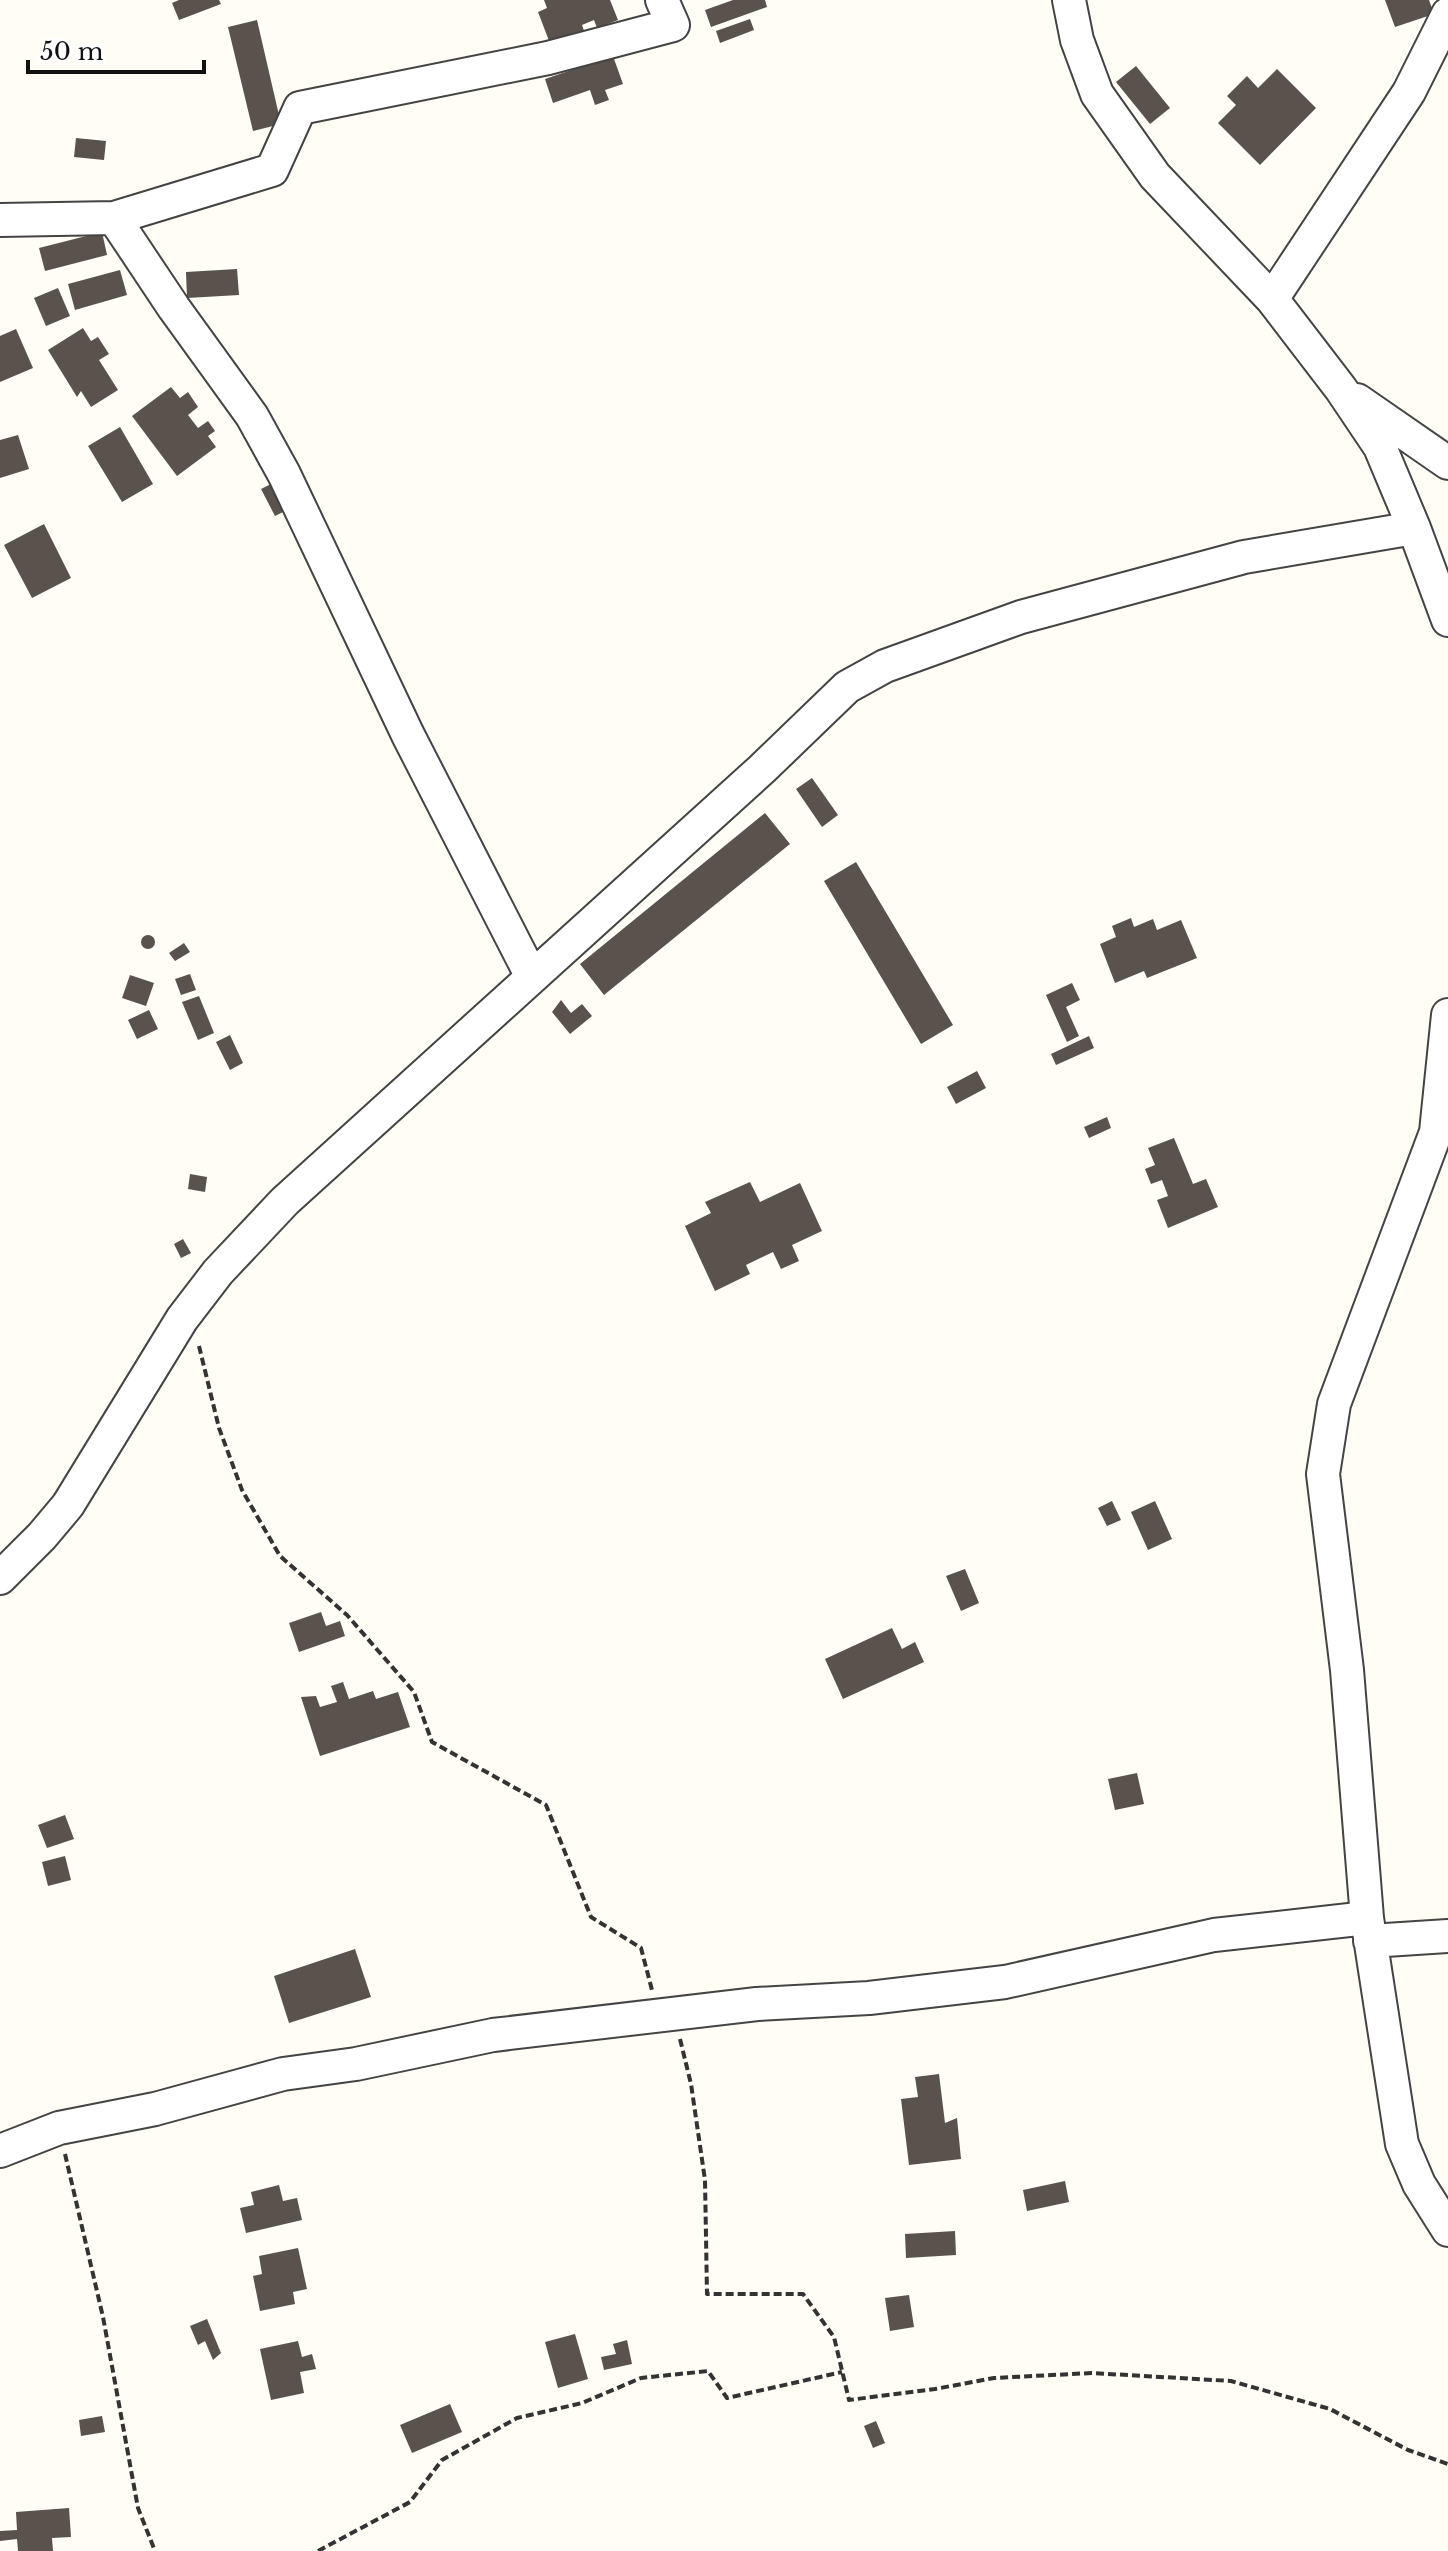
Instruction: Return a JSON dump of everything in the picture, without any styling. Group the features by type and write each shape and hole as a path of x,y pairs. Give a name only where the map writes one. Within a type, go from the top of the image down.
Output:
{"street":[{"path":"0,220 114,218 272,170 300,108 548,58 673,25 662,0"},
{"path":"1069,0 1077,40 1097,94 1155,176 1272,299 1341,389 1380,447 1448,620"},
{"path":"1272,299 1409,92 1448,14"},
{"path":"114,218 259,427 408,735 532,977"},
{"path":"1341,389 1448,463"},
{"path":"0,1578 68,1505 190,1309 218,1272 285,1201 762,769 847,687 885,666 1021,617 1244,557 1414,528"},
{"path":"1448,1015 1436,1132 1334,1404 1323,1474 1347,1670 1369,1930 1402,2144 1419,2184 1448,2230"},
{"path":"0,2151 59,2128 155,2109 283,2074 356,2064 493,2035 757,2004 869,1998 1005,1982 1214,1935 1369,1930 1448,1936"}],"path":[{"path":"190,1309 219,1428 242,1490 280,1556 347,1615 398,1672 414,1692 432,1742 546,1805 591,1917 641,1948 691,2084 705,2180 707,2294 803,2294 834,2337 849,2400 1008,2377 1092,2373 1231,2381 1330,2409 1408,2450 1448,2464"},
{"path":"59,2128 103,2317 138,2508 155,2551"},
{"path":"318,2551 410,2502 442,2460 517,2418 582,2403 641,2378 708,2371 727,2398 842,2372"}],"building":[{"path":"179,0 219,0 221,4 179,20 172,3"},
{"path":"544,0 610,0 618,20 597,28 594,20 582,25 588,42 551,46 538,12 547,8"},
{"path":"733,0 765,0 767,7 711,27 705,10"},
{"path":"1385,0 1429,0 1434,14 1395,27"},
{"path":"750,19 754,30 720,43 716,31"},
{"path":"257,20 281,124 253,131 228,27"},
{"path":"613,56 623,84 605,90 609,100 595,105 590,90 553,103 545,79"},
{"path":"1136,66 1170,108 1150,124 1116,82"},
{"path":"1277,69 1316,108 1260,165 1218,123 1236,105 1227,96 1247,76 1258,88"},
{"path":"76,138 106,141 104,160 74,157"},
{"path":"102,232 107,255 45,271 39,248"},
{"path":"237,269 239,295 187,298 186,272"},
{"path":"120,270 127,295 75,310 68,284"},
{"path":"58,288 70,316 46,326 34,298"},
{"path":"83,328 91,341 98,337 109,354 99,360 118,390 91,407 81,391 77,397 48,350"},
{"path":"16,329 33,368 0,382 0,336"},
{"path":"171,387 180,398 188,392 198,407 188,415 198,428 208,421 215,431 208,436 216,447 177,476 132,416"},
{"path":"120,427 153,484 122,502 88,446"},
{"path":"18,435 29,469 0,478 0,440"},
{"path":"277,481 291,508 275,516 261,489"},
{"path":"44,524 71,578 32,598 4,545"},
{"path":"812,778 838,815 822,827 796,789"},
{"path":"765,813 790,844 604,995 580,964"},
{"path":"856,862 953,1025 921,1044 824,881"},
{"path":"1131,918 1134,927 1153,919 1157,930 1181,920 1197,958 1147,978 1144,971 1115,983 1100,944 1116,937 1112,926"},
{"path":"148,935 155,942 148,949 141,942"},
{"path":"184,943 190,952 175,961 169,953"},
{"path":"190,974 196,990 181,995 175,979"},
{"path":"130,975 154,983 146,1006 122,998"},
{"path":"1072,983 1080,1000 1066,1007 1079,1036 1067,1042 1046,995"},
{"path":"199,996 214,1033 198,1040 182,1002"},
{"path":"561,1000 571,1013 582,1004 592,1016 570,1034 552,1012"},
{"path":"149,1010 158,1029 137,1039 128,1020"},
{"path":"230,1035 243,1063 230,1070 216,1042"},
{"path":"1089,1036 1094,1048 1056,1065 1051,1054"},
{"path":"977,1071 986,1088 956,1104 947,1087"},
{"path":"1107,1117 1111,1128 1089,1138 1084,1127"},
{"path":"1174,1138 1193,1184 1206,1179 1218,1207 1168,1228 1157,1200 1168,1196 1162,1180 1151,1184 1145,1169 1155,1165 1148,1148"},
{"path":"190,1174 207,1177 205,1192 188,1189"},
{"path":"750,1182 760,1202 800,1183 822,1231 792,1245 799,1261 781,1269 773,1252 746,1265 750,1274 715,1291 685,1226 711,1213 705,1202"},
{"path":"183,1239 191,1253 181,1258 174,1244"},
{"path":"1112,1501 1121,1520 1107,1526 1098,1508"},
{"path":"1155,1501 1172,1539 1148,1550 1131,1512"},
{"path":"965,1569 979,1603 961,1611 946,1576"},
{"path":"321,1612 326,1626 340,1621 345,1636 299,1652 289,1623"},
{"path":"892,1628 902,1649 915,1642 924,1662 843,1699 825,1659"},
{"path":"343,1682 349,1699 373,1691 376,1699 398,1692 410,1727 320,1756 301,1697 316,1696 320,1707 337,1702 331,1686"},
{"path":"1137,1773 1144,1804 1115,1810 1108,1779"},
{"path":"65,1815 74,1839 47,1848 38,1825"},
{"path":"65,1856 71,1880 48,1886 42,1862"},
{"path":"355,1949 371,1997 289,2023 274,1976"},
{"path":"939,2074 945,2123 957,2118 961,2159 909,2165 901,2099 918,2097 915,2077"},
{"path":"1065,2181 1069,2202 1027,2211 1023,2190"},
{"path":"279,2185 283,2201 297,2198 302,2220 246,2233 240,2208 254,2205 251,2192"},
{"path":"955,2231 956,2255 906,2258 905,2234"},
{"path":"298,2248 307,2289 293,2292 295,2304 260,2311 253,2276 262,2274 259,2256"},
{"path":"909,2295 914,2327 890,2331 885,2298"},
{"path":"207,2319 221,2353 213,2360 205,2341 198,2345 190,2326"},
{"path":"575,2334 588,2379 558,2388 545,2342"},
{"path":"627,2340 632,2364 604,2370 601,2357 616,2354 613,2344"},
{"path":"298,2341 302,2357 312,2354 316,2369 300,2372 304,2393 271,2400 260,2349"},
{"path":"450,2404 462,2432 412,2453 400,2425"},
{"path":"102,2416 105,2432 81,2436 79,2420"},
{"path":"876,2421 885,2443 873,2448 864,2426"},
{"path":"69,2508 71,2537 52,2538 53,2551 18,2551 17,2539 0,2541 0,2531 17,2530 16,2512"}]}
